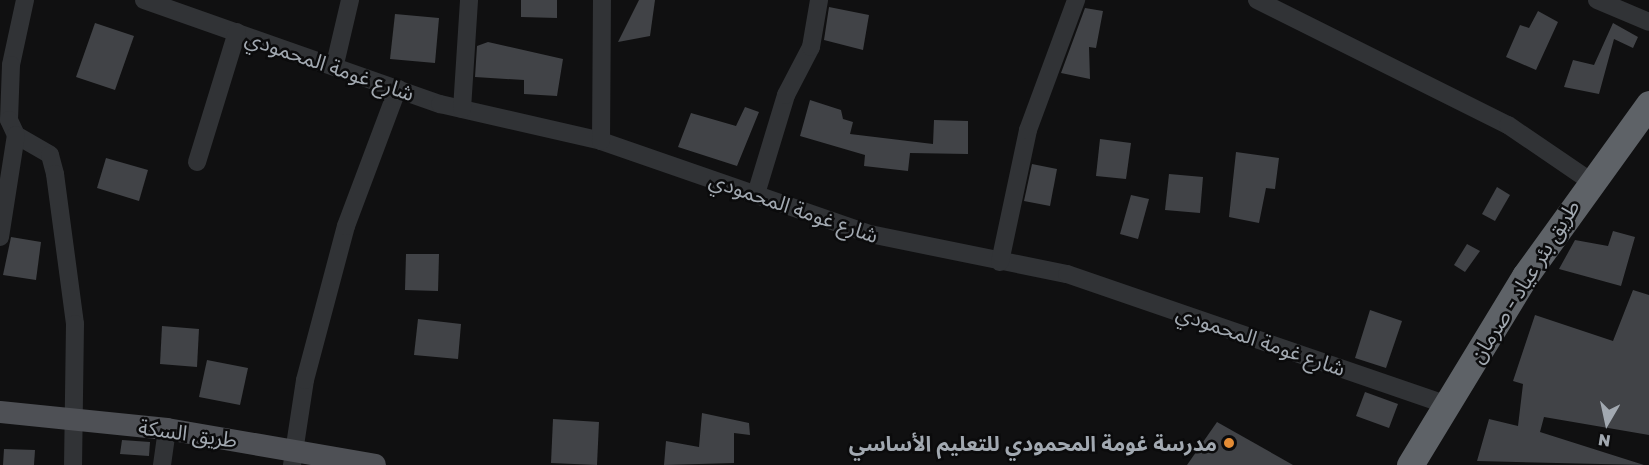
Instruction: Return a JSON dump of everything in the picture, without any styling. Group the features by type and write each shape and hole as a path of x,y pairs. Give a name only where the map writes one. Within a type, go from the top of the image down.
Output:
{"highway":[{"name":"طريق بئر عياد - صرمان","path":"1410,465 1590,181 1649,104"}],"main road":[{"name":"طريق السكة","path":"1,416 78,419 167,429 293,457 375,465"}],"street":[{"path":"0,237 16,135 9,120 11,65 25,0"},
{"name":"شارع غومة المحمودي","path":"144,0 194,9 237,32 335,64 462,110 601,141 870,234 1067,274 1447,405"},
{"path":"335,64 350,0"},
{"path":"462,110 469,0"},
{"path":"601,141 602,0"},
{"path":"756,194 786,95 811,47 819,0"},
{"path":"1000,262 1028,130 1076,0"},
{"path":"1257,0 1508,125 1590,181"},
{"path":"1597,0 1649,22"},
{"path":"197,162 237,32"},
{"path":"293,457 305,380 346,226 398,88"},
{"path":"16,135 50,155 55,174 75,324 78,419 73,465"},
{"path":"162,465 167,429"}],"building":[{"path":"521,0 557,0 557,18 521,17"},
{"path":"639,0 655,0 650,36 618,42"},
{"path":"829,7 869,15 863,50 824,40"},
{"path":"1085,8 1103,11 1096,48 1089,47 1090,79 1061,73"},
{"path":"1538,11 1558,22 1536,70 1506,57 1520,25 1529,28"},
{"path":"395,14 439,18 435,63 390,59"},
{"path":"95,23 134,36 115,90 76,77"},
{"path":"1613,23 1638,37 1633,48 1614,39 1599,94 1564,87 1573,60 1594,65"},
{"path":"488,42 563,59 557,96 524,94 524,80 475,77 477,46"},
{"path":"810,100 841,110 843,119 853,122 850,134 933,144 934,120 968,121 968,154 910,153 908,171 864,166 865,155 800,136"},
{"path":"745,107 759,112 737,166 678,147 691,113 736,126"},
{"path":"1100,139 1131,143 1126,179 1096,176"},
{"path":"1236,152 1279,158 1275,189 1266,188 1259,223 1229,217"},
{"path":"106,158 148,170 139,201 97,188"},
{"path":"1032,164 1057,169 1050,206 1024,201"},
{"path":"1169,174 1203,177 1200,213 1165,210"},
{"path":"1497,187 1510,195 1495,221 1482,214"},
{"path":"1131,195 1149,199 1138,239 1120,234"},
{"path":"1613,231 1635,237 1621,286 1559,269 1575,240 1608,246"},
{"path":"11,237 41,242 36,280 3,275"},
{"path":"1467,244 1480,251 1465,272 1454,265"},
{"path":"406,254 439,254 438,291 405,290"},
{"path":"1633,290 1649,295 1649,435 1544,417 1540,432 1644,465 1477,461 1489,419 1518,426 1523,384 1513,381 1535,315 1613,341"},
{"path":"1370,310 1402,321 1386,368 1355,358"},
{"path":"418,319 461,324 458,359 414,355"},
{"path":"162,326 199,329 197,367 160,364"},
{"path":"207,360 248,368 240,405 199,397"},
{"path":"1365,392 1398,404 1389,428 1356,416"},
{"path":"702,413 749,423 750,435 734,433 734,463 664,465 666,441 699,447"},
{"path":"553,419 599,422 597,465 551,463"},
{"name":"مدرسة غومة المحمودي للتعليم الأساسي","path":"1217,422 1293,465 1187,465"},
{"path":"122,440 150,442 149,456 120,454"},
{"path":"4,449 35,450 34,465 3,465"}],"place":[{"name":"مدرسة غومة المحمودي للتعليم الأساسي","path":"1229,443"}]}
